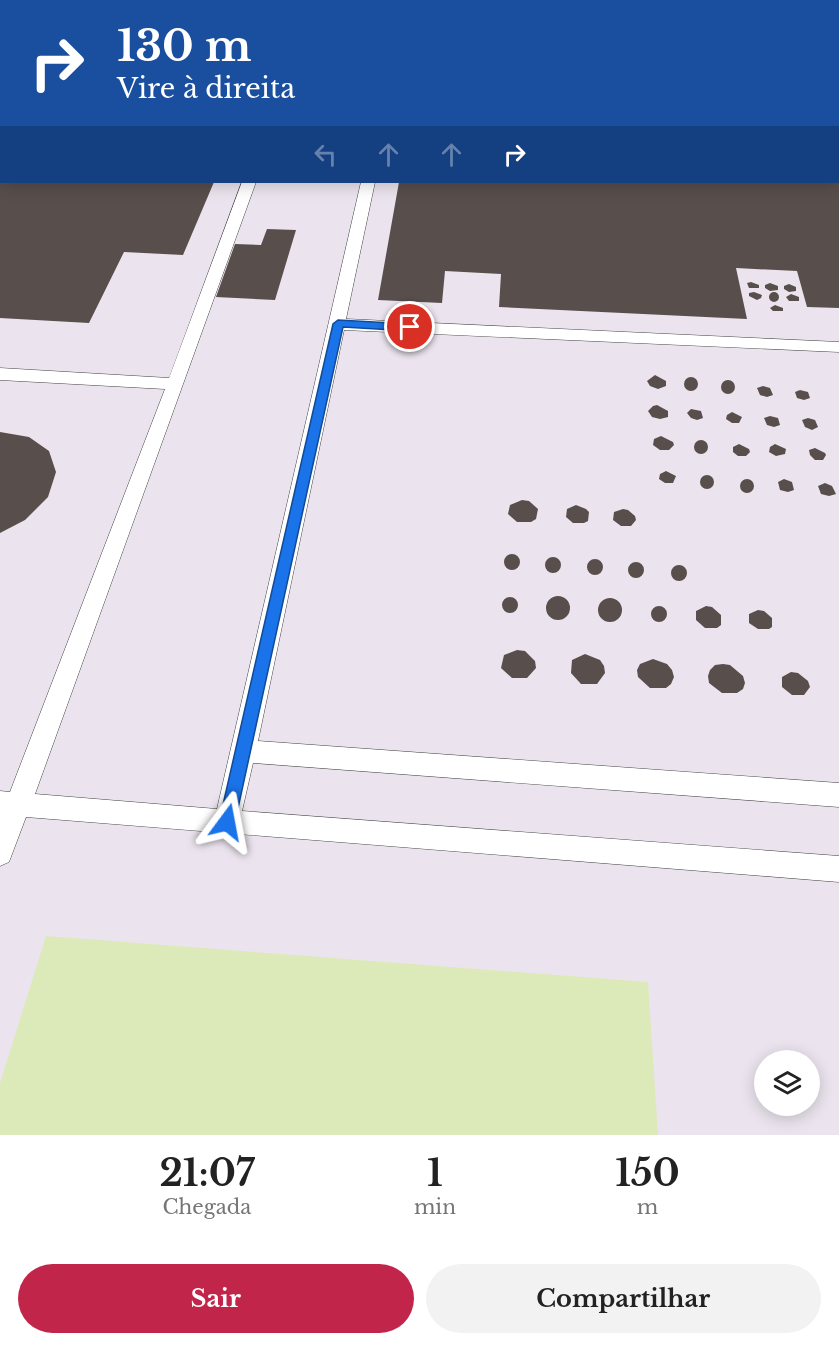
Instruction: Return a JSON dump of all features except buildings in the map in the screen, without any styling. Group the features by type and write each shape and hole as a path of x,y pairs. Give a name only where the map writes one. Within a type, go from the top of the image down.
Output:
{"lane":[{"path":"0,853 9,804 176,384 249,183"},
{"path":"227,822 368,183"},
{"path":"338,324 839,347"},
{"path":"0,374 176,384"},
{"path":"244,751 839,795"},
{"path":"9,804 839,869"}],"shaded area":[{"path":"0,183 839,183 839,1135 0,1135"}],"green space":[{"path":"46,936 648,982 658,1135 0,1135 0,1083"}],"route":[{"path":"227,822 338,324 410,327"}]}
